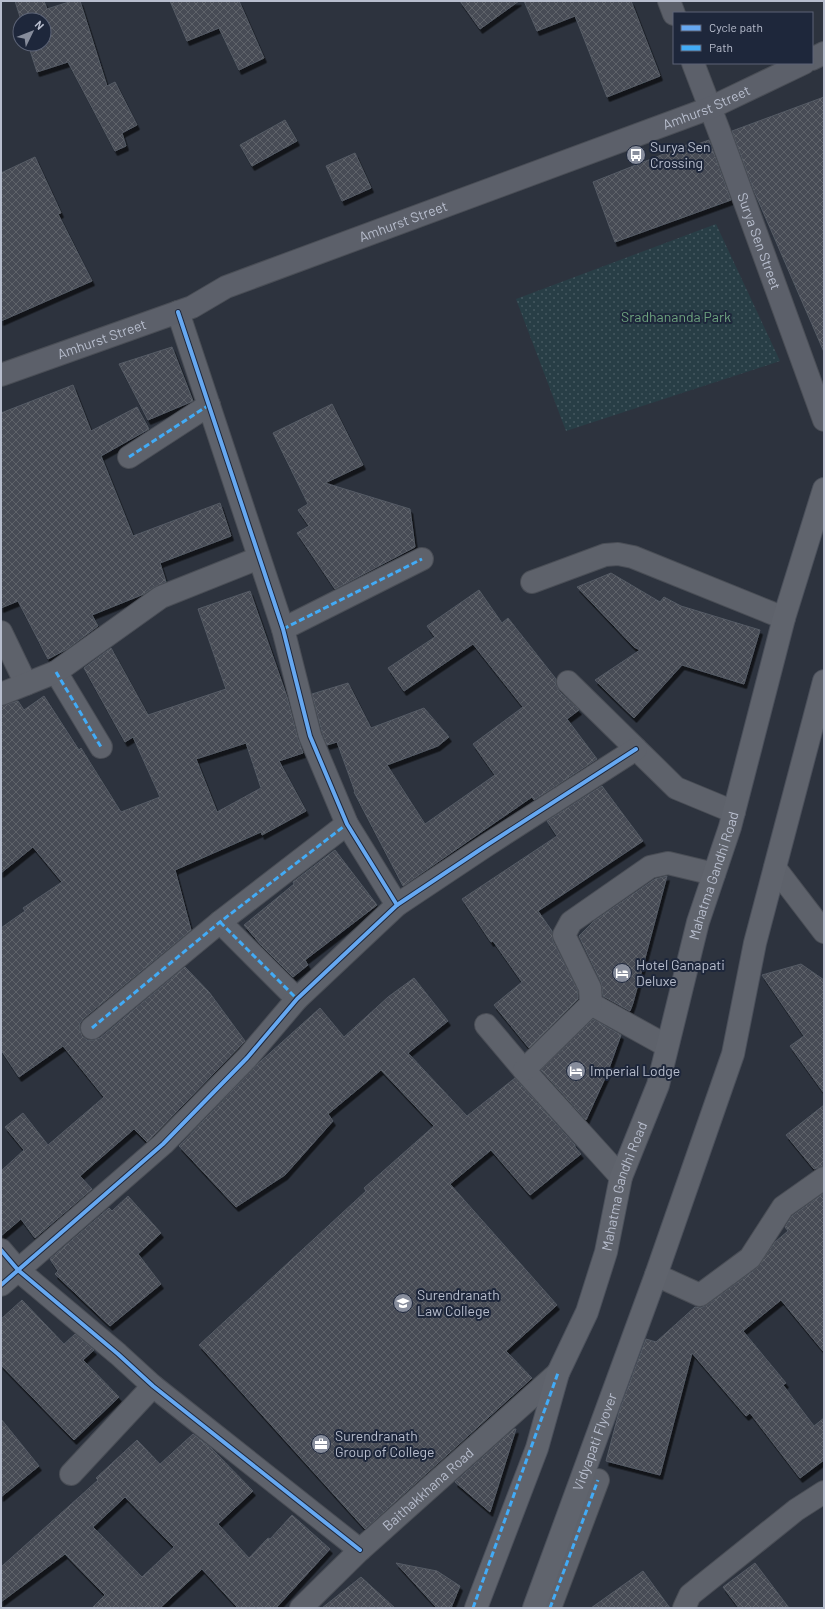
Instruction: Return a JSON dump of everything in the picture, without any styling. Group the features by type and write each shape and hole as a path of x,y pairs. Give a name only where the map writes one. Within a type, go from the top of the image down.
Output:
{"main road":[{"path":"669,1 673,12"},
{"path":"813,58 824,53"},
{"name":"Surya Sen Street","path":"693,64 824,420"},
{"name":"Amhurst Street","path":"1,375 192,307 226,288 710,108 802,64"},
{"name":"Mahatma Gandhi Road","path":"558,1374 587,1312 606,1252 621,1177 658,1085 698,922 734,812 784,618 824,489"},
{"name":"Vidyapati Flyover","path":"534,1608 656,1275 733,1054 755,943 824,681"},
{"path":"476,1608 537,1448 558,1374"}],"street":[{"path":"178,312 283,629 310,736 347,824 397,905"},
{"path":"129,457 209,405"},
{"path":"532,582 605,554 618,554 633,557 784,618"},
{"path":"1,694 56,672 161,597 259,558"},
{"path":"283,629 422,559"},
{"path":"1,632 26,684"},
{"path":"56,672 101,747"},
{"path":"568,682 676,788 734,812"},
{"path":"1,1285 163,1144 247,1058 297,999 397,905 636,749"},
{"path":"92,1028 220,922 347,824"},
{"path":"524,1070 591,1004 590,988 564,935 571,922 650,867 668,863 714,874"},
{"path":"775,868 824,932"},
{"path":"220,922 297,999"},
{"path":"591,1004 667,1046"},
{"path":"486,1026 621,1177"},
{"path":"656,1275 700,1295 750,1258 783,1207 824,1178"},
{"path":"1,1250 18,1270 118,1354 153,1386 360,1550"},
{"path":"473,1608 558,1374"},
{"name":"Baithakkhana Road","path":"301,1608 360,1550 558,1374"},
{"path":"70,1474 153,1386"},
{"path":"550,1608 598,1480"},
{"path":"684,1608 690,1595 796,1510 824,1492"}],"green space":[{"name":"Sradhananda Park","path":"716,224 780,361 566,431 516,299"}],"building":[{"path":"15,1 44,1 47,9 72,1 80,1 107,86 115,82 137,125 122,133 126,146 115,151 68,62 37,72 31,52 52,52 52,12 18,12"},
{"path":"170,1 239,1 264,58 239,70 219,28 187,41"},
{"path":"460,1 519,1 480,29"},
{"path":"524,1 631,1 660,76 607,97 575,16 537,31"},
{"path":"824,97 824,352 754,191 732,131"},
{"path":"285,120 297,141 252,166 240,145"},
{"path":"709,140 731,200 615,242 593,182 694,142 695,145"},
{"path":"355,153 371,188 342,201 326,166"},
{"path":"35,157 61,213 58,214 92,281 1,321 1,173"},
{"path":"172,347 193,401 148,420 119,364"},
{"path":"73,385 91,431 137,407 149,429 101,456 133,536 220,503 231,536 160,563 166,582 154,587 144,594 92,615 98,626 67,649 48,659 18,601 1,608 1,413"},
{"path":"332,404 363,465 325,483 410,509 415,547 335,589 297,533 309,526 298,510 308,504 273,433"},
{"path":"611,573 660,602 664,597 681,606 760,630 744,684 682,665 634,718 595,680 640,650 634,647 577,587"},
{"path":"479,590 502,623 508,618 556,679 556,685 559,691 579,710 567,719 597,759 534,800 532,797 403,886 354,792 337,742 327,745 312,694 348,683 371,728 424,708 449,737 438,746 387,765 425,824 495,775 473,744 523,707 473,644 404,691 388,668 435,637 427,626"},
{"path":"250,591 287,697 303,753 279,761 306,811 262,835 261,832 175,870 191,930 84,1018 80,1023 80,1030 82,1036 87,1040 100,1038 185,967 209,992 245,1041 147,1142 134,1129 80,1176 92,1189 35,1238 21,1219 1,1236 1,1171 24,1150 5,1127 23,1113 48,1145 104,1097 63,1046 19,1077 1,1050 1,928 25,911 23,908 62,882 33,847 1,873 1,706 18,701 24,710 44,696 79,750 81,748 121,812 160,797 133,737 125,742 84,668 111,648 148,715 226,689 198,609","holes":["246,743 261,788 217,812 196,759"]},
{"path":"602,786 643,841 538,911 552,931 553,941 578,991 578,999 529,1048 494,1005 522,982 493,941 491,942 462,899 557,836 547,821"},
{"path":"335,850 377,905 305,960 308,965 293,977 261,945 244,925 294,884 293,882"},
{"name":"Hotel Ganapati Deluxe","path":"667,876 630,1011 603,996 601,982 579,936 594,921 655,879"},
{"path":"801,964 824,980 824,1093 790,1046 804,1036 762,975"},
{"name":"Surendranath Law College","path":"414,978 448,1021 408,1053 467,1116 515,1078 575,1145 581,1154 530,1195 491,1150 450,1184 557,1305 506,1351 532,1378 365,1529 199,1345 366,1191 364,1188 434,1126 381,1070 328,1114 333,1121 285,1175 236,1207 179,1146 261,1061 320,1008 344,1037 388,997"},
{"name":"Imperial Lodge","path":"593,1019 621,1035 607,1074 586,1120 541,1070"},
{"path":"824,1105 824,1166 814,1169 786,1135"},
{"path":"824,1193 824,1352 781,1300 743,1331 786,1383 783,1385 814,1426 824,1418 824,1460 800,1478 750,1413 746,1416 692,1353 660,1475 606,1461 619,1412 646,1339 656,1342 695,1307 700,1308 707,1305 757,1268 775,1242 788,1231 785,1227 792,1216"},
{"path":"128,1196 161,1233 138,1254 161,1284 110,1326 55,1274 58,1271 50,1259 109,1208 112,1211"},
{"path":"22,1300 64,1344 75,1334 94,1350 83,1360 119,1397 74,1440 1,1365 1,1319"},
{"path":"1,1419 39,1466 1,1497"},
{"path":"514,1429 516,1429 490,1512 455,1482"},
{"path":"193,1434 211,1448 253,1491 218,1524 249,1558 268,1538 270,1539 292,1515 330,1549 276,1608 238,1608 202,1569 160,1608 92,1608 105,1595 65,1554 1,1602 1,1567 98,1480 96,1478 137,1440 160,1464","holes":["125,1497 174,1547 142,1577 93,1527"]},
{"path":"396,1563 437,1571 460,1586 451,1608 437,1608"},
{"path":"755,1563 789,1608 739,1608 723,1587"},
{"path":"643,1571 670,1608 591,1608"},
{"path":"361,1577 395,1608 322,1608"}],"marked path":[{"path":"129,457 209,405"},
{"path":"283,629 422,559"},
{"path":"56,672 101,747"},
{"path":"92,1028 220,922 347,824"},
{"path":"220,922 297,999"},
{"path":"473,1608 558,1373"},
{"path":"550,1608 598,1480"}],"cycle path":[{"path":"178,312 283,629 310,736 347,824 397,905"},
{"path":"1,1285 163,1144 247,1058 297,999 397,905 636,749"},
{"path":"1,1250 18,1270 118,1354 153,1386 360,1550"}],"place":[{"name":"Surya Sen Crossing","path":"636,155"},
{"name":"Hotel Ganapati Deluxe","path":"622,973"},
{"name":"Imperial Lodge","path":"576,1071"},
{"name":"Surendranath Law College","path":"403,1303"},
{"name":"Surendranath Group of College","path":"321,1444"}]}
